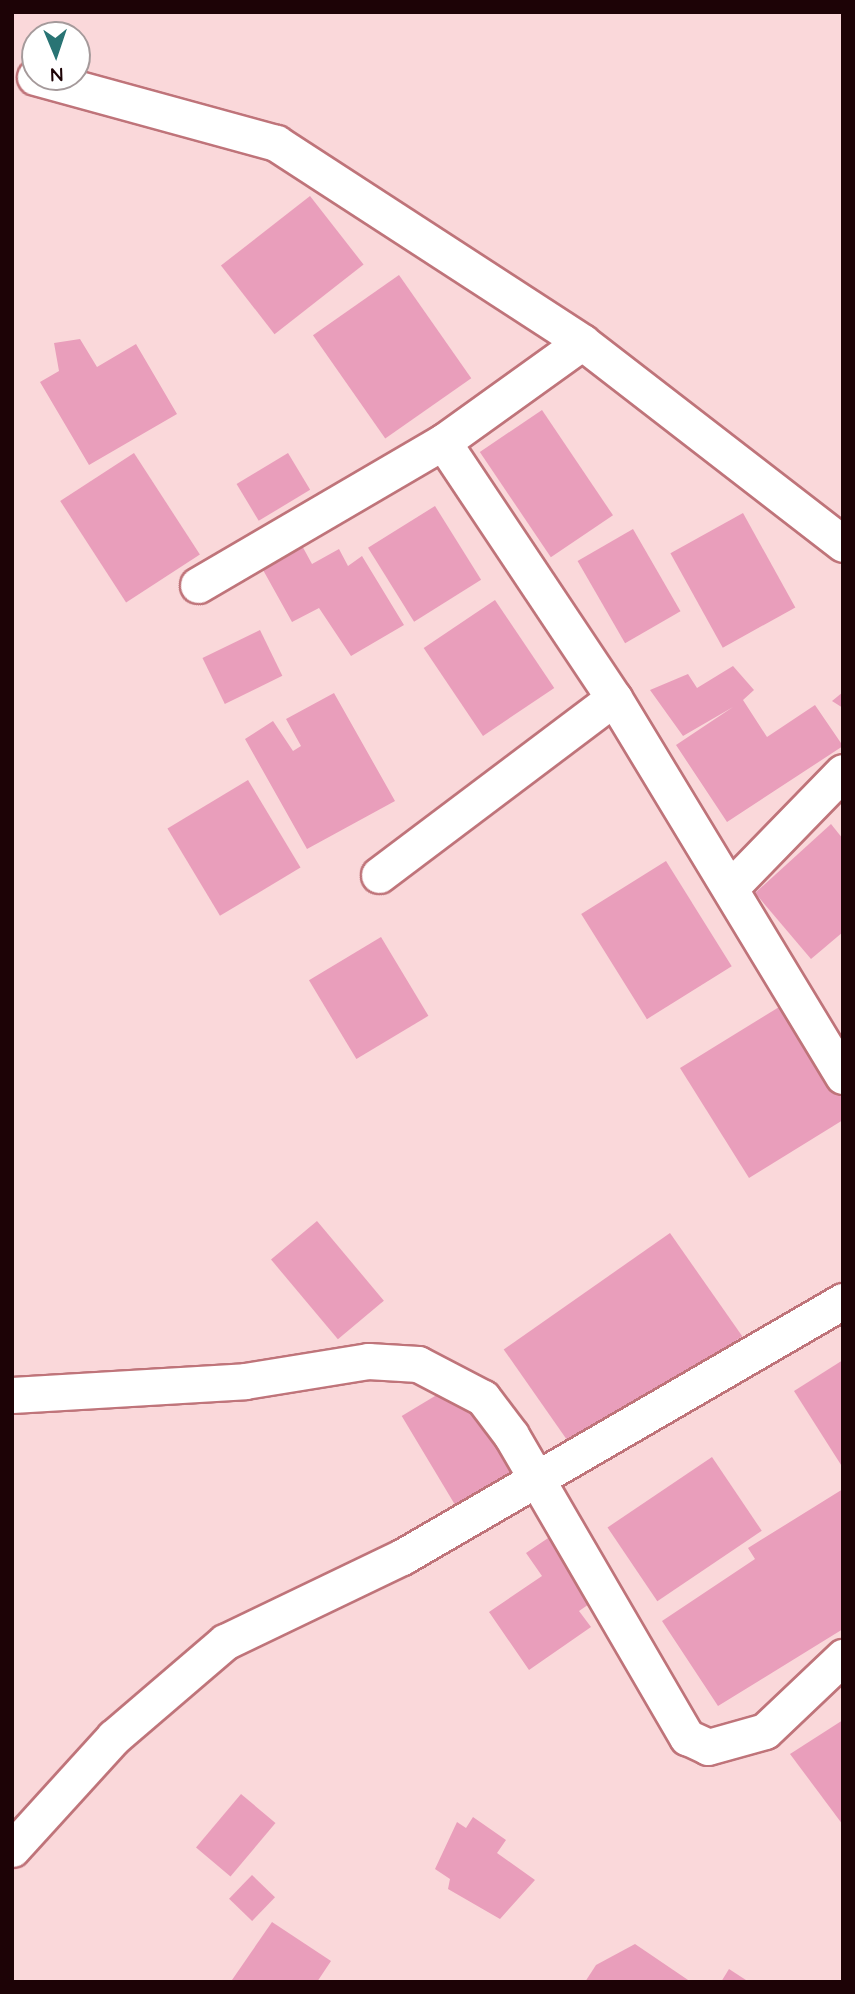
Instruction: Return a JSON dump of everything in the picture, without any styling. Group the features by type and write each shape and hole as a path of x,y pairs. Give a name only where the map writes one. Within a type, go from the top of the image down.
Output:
{"street":[{"path":"87,91 276,142 582,342 843,544"},
{"path":"198,585 443,442 582,342"},
{"path":"443,442 614,698 732,886 843,1076"},
{"path":"379,875 614,698"},
{"path":"732,886 843,772"},
{"path":"12,1849 114,1737 225,1642 402,1557 843,1301"},
{"path":"12,1395 245,1381 368,1361 418,1364 483,1398 540,1478 687,1737 709,1747 765,1731 843,1657"}],"building":[{"path":"310,196 364,265 275,334 221,266"},
{"path":"399,275 471,378 385,438 313,335"},
{"path":"80,339 97,367 136,344 177,414 89,465 40,382 59,371 54,343"},
{"path":"542,410 613,515 551,557 480,452"},
{"path":"134,453 200,554 126,602 60,501"},
{"path":"288,453 310,490 259,521 237,484"},
{"path":"435,506 481,580 414,622 368,548"},
{"path":"743,513 795,607 723,648 670,553"},
{"path":"633,529 680,611 625,643 578,561"},
{"path":"300,542 312,564 339,549 348,566 362,556 404,625 351,656 319,608 292,622 253,552"},
{"path":"495,600 554,688 483,736 424,648"},
{"path":"260,630 282,676 225,704 202,658"},
{"path":"733,666 754,690 743,700 767,737 815,705 843,746 727,822 676,745 733,707 683,736 650,690 688,674 697,688"},
{"path":"843,692 843,708 832,701"},
{"path":"334,693 395,801 307,849 245,739 273,721 293,751 301,746 286,719"},
{"path":"248,780 301,867 220,916 167,828"},
{"path":"831,824 843,839 843,932 811,959 755,893"},
{"path":"666,861 732,966 647,1019 581,914"},
{"path":"381,937 428,1016 356,1059 309,980"},
{"path":"784,1004 843,1098 843,1120 749,1178 680,1068"},
{"path":"317,1221 384,1301 338,1339 271,1260"},
{"path":"670,1233 742,1336 576,1453 504,1349"},
{"path":"843,1360 843,1468 794,1391"},
{"path":"460,1381 521,1482 462,1517 402,1416"},
{"path":"712,1457 762,1531 657,1601 608,1527"},
{"path":"843,1489 843,1629 718,1706 662,1621 755,1559 748,1548"},
{"path":"557,1532 601,1596 579,1611 591,1627 529,1670 489,1612 542,1576 526,1553"},
{"path":"843,1720 843,1825 790,1754"},
{"path":"241,1794 275,1823 230,1877 196,1848"},
{"path":"473,1817 506,1840 497,1853 535,1880 500,1919 448,1889 450,1879 435,1869 457,1822 466,1828"},
{"path":"252,1875 275,1897 252,1921 229,1899"},
{"path":"272,1922 331,1961 317,1982 232,1980"},
{"path":"635,1944 691,1982 585,1982 596,1965"},
{"path":"729,1969 749,1982 721,1982"}]}
